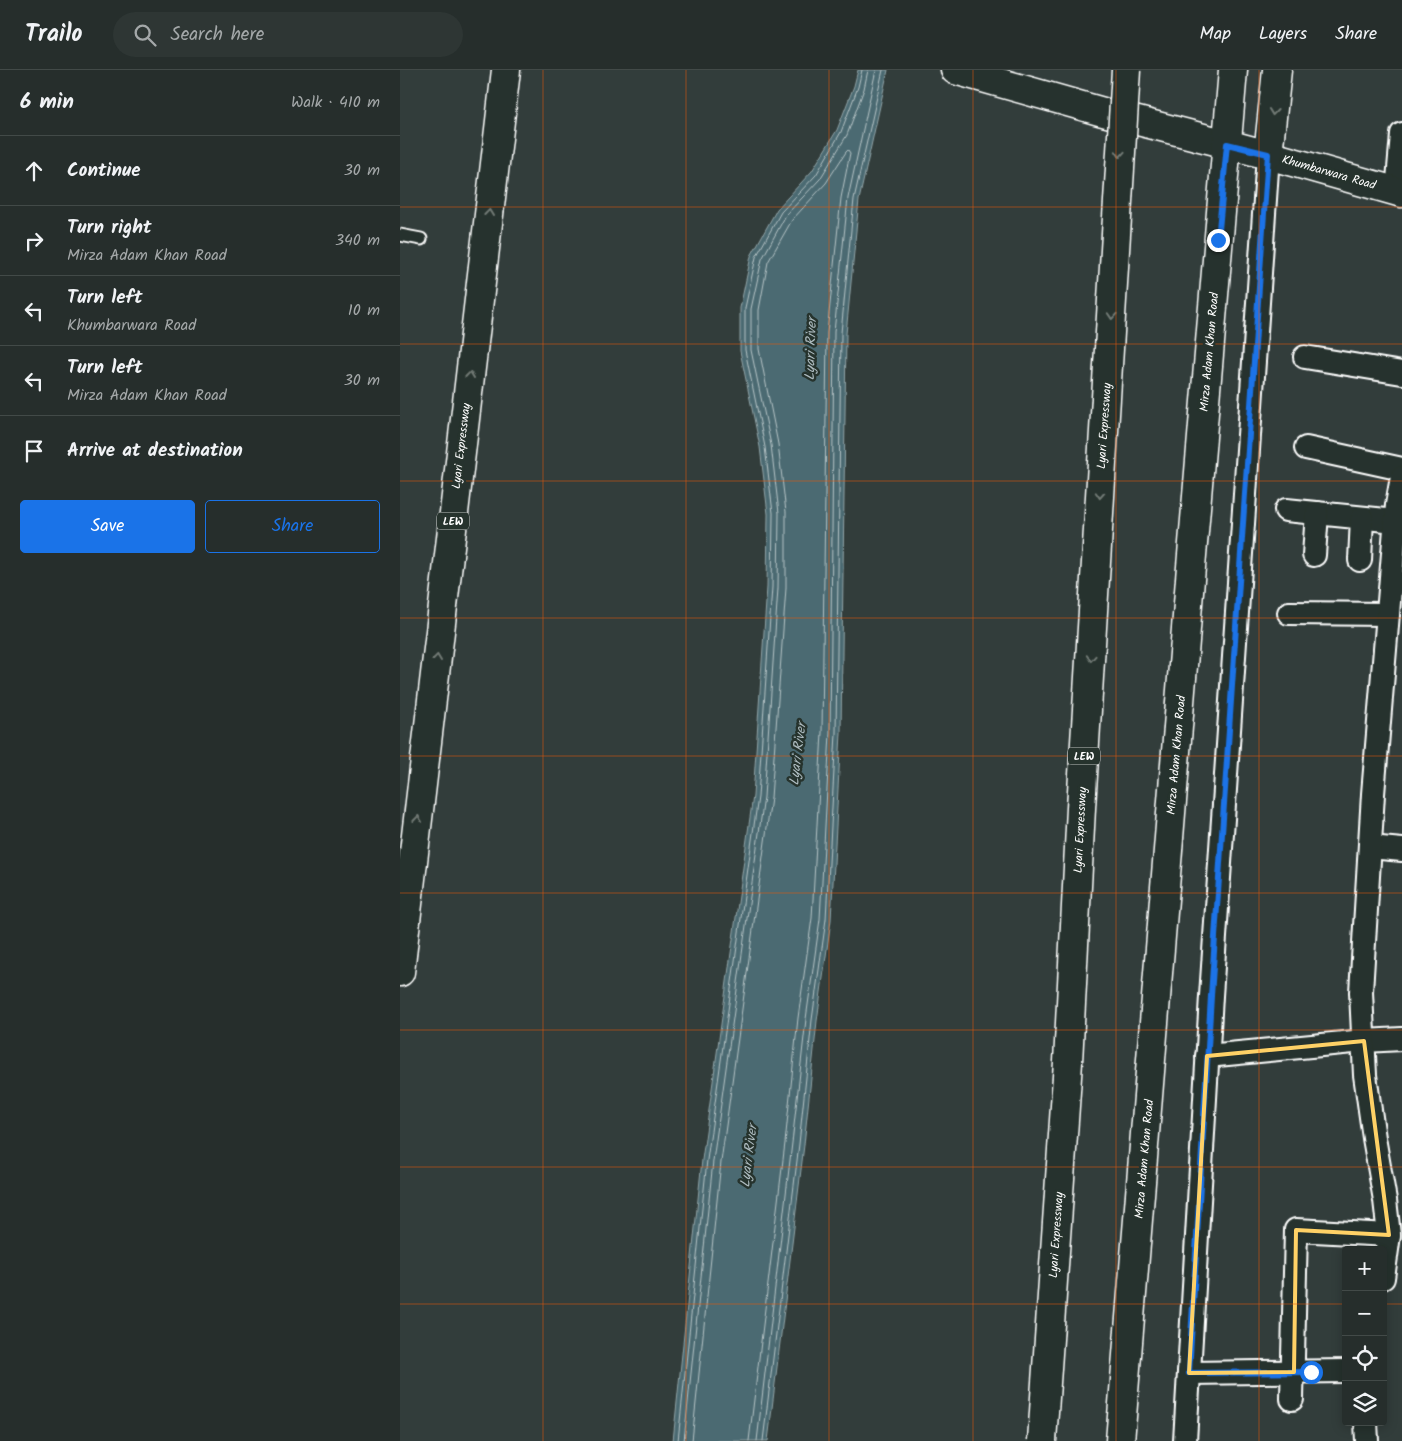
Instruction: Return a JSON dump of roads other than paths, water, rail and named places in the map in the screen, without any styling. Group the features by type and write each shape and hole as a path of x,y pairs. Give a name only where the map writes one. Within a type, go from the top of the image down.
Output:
{"main road":[{"name":"Lyari Expressway","path":"400,972 506,70"},
{"name":"Khumbarwara Road","path":"955,70 1104,112 1268,154 1399,192"},
{"name":"Lyari Expressway","path":"1042,1441 1066,1090 1126,70"},
{"name":"Mirza Adam Khan Road","path":"1120,1441 1233,70"},
{"path":"1268,154 1277,70"}],"street":[{"path":"1399,192 1402,134"},
{"path":"1185,1441 1207,1056 1268,154"},
{"path":"1305,357 1402,373"},
{"path":"1306,448 1402,469"},
{"path":"1390,1267 1386,1200 1366,1084 1361,992 1388,614 1402,476"},
{"path":"1286,510 1396,521"},
{"path":"1314,555 1316,513"},
{"path":"1360,560 1362,518"},
{"path":"1289,613 1388,614"},
{"path":"1370,847 1402,850"},
{"path":"1207,1056 1402,1039"},
{"path":"1292,1400 1296,1230 1389,1235"},
{"path":"1189,1373 1342,1371"},
{"path":"1366,1426 1367,1441"}],"lane":[{"path":"400,235 420,240"}],"water":[{"name":"Lyari River","path":"858,70 888,70 859,200 846,334 841,733 831,920 817,1021 768,1441 673,1441 702,1160 753,796 767,587 768,514 760,447 740,351 740,308 751,256 777,209 812,171 837,130 854,86"}]}
